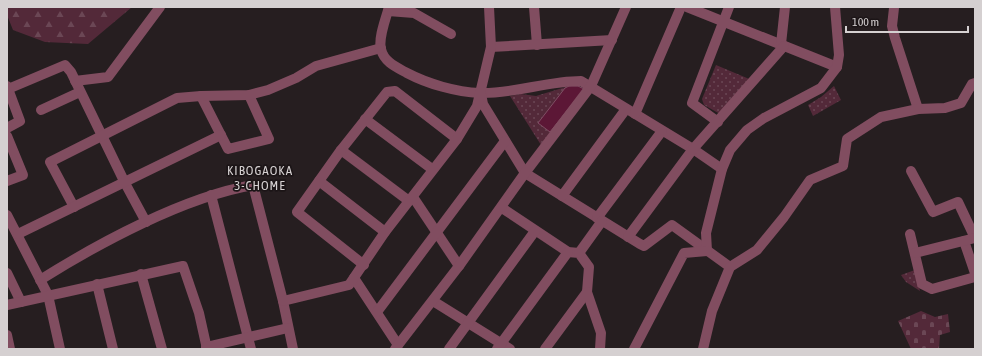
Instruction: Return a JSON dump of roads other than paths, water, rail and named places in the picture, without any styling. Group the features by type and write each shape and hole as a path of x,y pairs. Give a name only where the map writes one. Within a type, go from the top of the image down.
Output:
{"street":[{"path":"75,81 108,77 160,7"},
{"path":"283,301 349,285 385,232 456,139 477,106 481,93 492,47 489,7"},
{"path":"534,7 537,45"},
{"path":"354,278 377,312 397,347 433,301 502,208 525,173 591,86 626,7"},
{"path":"635,114 681,7"},
{"path":"687,7 837,67"},
{"path":"718,122 692,102 729,7"},
{"path":"628,237 693,149 718,122 783,45 785,7"},
{"path":"707,251 706,233 722,169 730,150 747,130 764,118 804,99 821,88 837,67 838,47 835,7"},
{"path":"894,8 892,26 918,109"},
{"path":"451,34 414,14 389,9 384,26 381,48 388,63 416,78 463,91 481,93 522,89 564,81 581,81 693,149 722,169"},
{"path":"492,47 612,40"},
{"path":"74,207 50,162 177,98 249,95 268,90 296,78 316,66 381,48"},
{"path":"7,128 20,121 8,88 65,65 75,81 125,183 146,222"},
{"path":"702,349 712,311 730,267 758,250 810,180 843,166 847,138 882,117 918,109 944,108 961,103 972,84 975,83"},
{"path":"364,265 297,212 319,180 387,92 395,91 456,139"},
{"path":"41,110 80,92"},
{"path":"481,93 483,104 525,173 644,246 672,225 730,267"},
{"path":"201,96 228,149 269,139 249,95"},
{"path":"562,196 626,109"},
{"path":"366,119 432,169"},
{"path":"579,253 662,131"},
{"path":"18,234 221,135"},
{"path":"7,136 23,174 7,181"},
{"path":"377,312 505,141"},
{"path":"341,150 411,199 437,232 459,266"},
{"path":"911,170 933,212 958,202 975,238 915,253"},
{"path":"319,180 385,232"},
{"path":"40,280 70,261 146,222 211,194 253,185 283,301 293,349"},
{"path":"211,194 251,349"},
{"path":"502,208 534,231 568,252 579,253 589,267 587,292 601,333 600,349"},
{"path":"7,215 48,295 60,349"},
{"path":"449,349 534,231"},
{"path":"910,234 922,284 932,290 975,277"},
{"path":"964,241 975,273"},
{"path":"634,349 684,253 707,251"},
{"path":"433,301 503,347 568,252"},
{"path":"7,305 141,274 183,266 199,313 206,348 288,328"},
{"path":"7,273 21,302"},
{"path":"141,274 162,349"},
{"path":"97,284 113,349"},
{"path":"545,349 587,292"},
{"path":"7,335 10,349"}],"district":[{"name":"KIBOGAOKA 3-CHOME","path":"260,178"}]}
